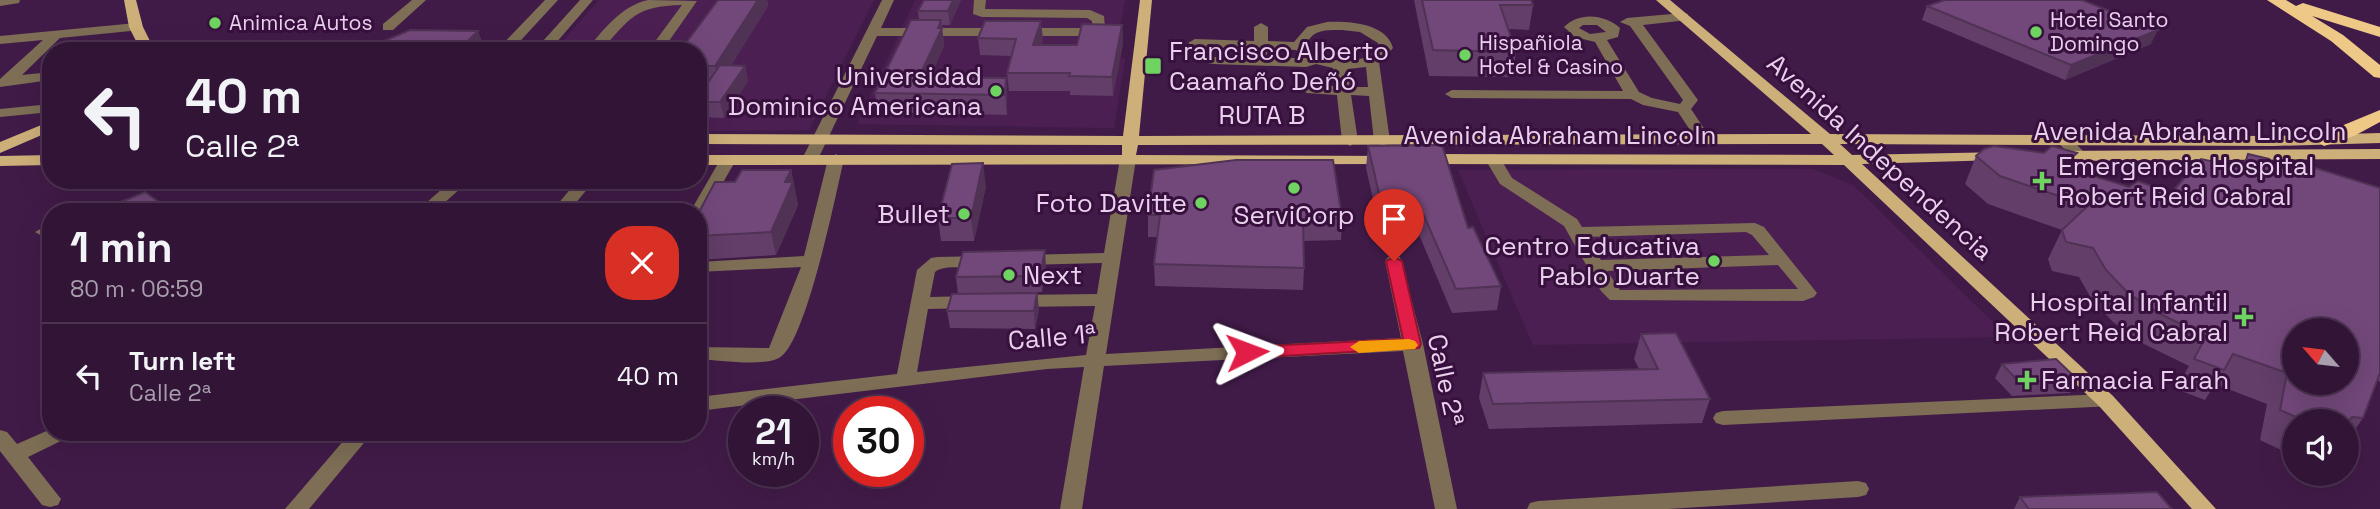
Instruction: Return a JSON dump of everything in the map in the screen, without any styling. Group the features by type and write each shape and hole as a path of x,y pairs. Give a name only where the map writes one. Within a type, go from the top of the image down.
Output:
{"highway":[{"path":"2276,0 2337,38 2380,73"},
{"path":"2281,0 2380,32"},
{"path":"2320,0 2380,19"},
{"path":"2324,140 2348,132 2380,115"}],"main road":[{"path":"130,0 136,27 144,42"},
{"path":"1129,150 1146,0"},
{"name":"Avenida Independencia","path":"1662,0 1826,139 2106,401 2205,509"},
{"path":"0,148 8,141 42,128"},
{"name":"Avenida Abraham Lincoln","path":"1826,139 2380,138"},
{"name":"Avenida Abraham Lincoln","path":"707,139 1493,159 1848,160 2015,155"},
{"name":"Avenida Abraham Lincoln","path":"707,160 836,159 1350,141 1696,139"},
{"path":"8,141 42,140"},
{"name":"Avenida Abraham Lincoln","path":"2040,156 2380,154"},
{"path":"0,161 42,160"}],"street":[{"path":"0,2 14,0"},
{"path":"388,27 420,0"},
{"path":"512,42 552,0"},
{"path":"549,42 587,0"},
{"path":"810,159 888,0"},
{"path":"872,32 1082,32 1098,28 1098,19 1090,14 982,13 978,10 980,0"},
{"path":"602,42 637,5 651,1 691,1 661,42"},
{"path":"1605,23 1613,28 1613,34 1599,38 1580,35 1571,27 1575,22 1586,20 1605,23 1683,17"},
{"path":"1634,22 1692,100 1683,109"},
{"path":"1349,26 1377,34 1384,41 1386,48 1382,56 1371,61 1340,65 1315,59 1300,46 1310,29 1349,26"},
{"path":"0,40 136,27"},
{"path":"1261,27 1261,62"},
{"path":"48,42 57,34"},
{"path":"1599,38 1633,95"},
{"path":"1195,43 1300,46"},
{"path":"4,82 42,48"},
{"path":"1213,60 1306,63 1315,59"},
{"path":"1371,61 1382,141"},
{"path":"1340,65 1350,141"},
{"path":"4,82 42,77"},
{"path":"1307,89 1376,92"},
{"path":"1452,94 1633,95 1648,102 1683,109"},
{"path":"0,113 42,109"},
{"path":"1683,109 1696,139"},
{"path":"2062,138 2079,156"},
{"name":"RUTA B","path":"707,139 1826,139"},
{"path":"1071,509 1129,150"},
{"path":"707,353 767,356 776,352 782,343 812,261 836,159"},
{"path":"1493,159 1506,181 1560,214 1576,232 1610,291 1616,296 1808,293 1758,231 1749,227 1576,232"},
{"path":"703,203 729,160"},
{"path":"435,203 451,189"},
{"path":"566,203 579,189"},
{"path":"906,377 926,270 937,262 1111,258"},
{"path":"1595,266 1783,260"},
{"path":"707,267 812,261"},
{"name":"Calle 2ª","path":"1394,261 1446,509"},
{"path":"920,303 1104,300"},
{"name":"Calle 1ª","path":"707,403 906,377 1095,359 1413,344"},
{"path":"1723,418 2106,401"},
{"path":"0,438 50,499"},
{"path":"15,454 43,441"},
{"path":"296,509 355,441"},
{"path":"1538,509 1858,489"}],"shaded area":[{"path":"599,0 874,0 809,130 707,131 707,42 562,42"},
{"name":"Universidad Dominico Americana","path":"915,0 1125,0 1115,57 1125,58 1114,128 857,124"},
{"name":"Centro Educativa Pablo Duarte","path":"1813,169 1853,185 2008,337 1533,345 1458,170"}],"building":[{"path":"718,0 758,0 715,66 707,66 707,42 687,42"},
{"path":"924,0 953,0 948,11 918,11"},
{"path":"1422,0 1531,0 1533,5 1500,5 1516,52 1433,50"},
{"name":"Hotel Santo Domingo","path":"1945,0 2082,0 2158,30 2071,65 1927,6"},
{"path":"911,20 941,20 938,28 942,28 919,77 1006,78 1005,95 875,93"},
{"path":"985,21 1041,21 1033,45 1077,45 1082,24 1122,25 1112,77 1069,76 1070,73 1007,73 1016,39 978,38"},
{"path":"410,30 478,31 467,42 382,42"},
{"path":"720,65 745,66 720,102 707,102 707,84"},
{"path":"1442,145 1468,228 1473,227 1501,286 1456,289 1418,202 1381,202 1368,146"},
{"name":"Hospital Infantil Robert Reid Cabral","path":"1994,146 2044,153 2052,146 2077,153 2068,161 2088,168 2090,175 2129,187 2138,181 2171,193 2201,159 2244,168 2248,154 2269,159 2276,167 2306,172 2306,165 2380,188 2380,373 2363,418 2359,418 2359,409 2280,410 2283,396 2359,396 2359,318 2282,318 2282,371 2233,354 2224,370 2194,359 2206,336 2160,314 2128,293 2106,270 2093,248 2066,242 2062,230 2088,206 2000,176 1976,156 1984,149"},
{"path":"1236,160 1333,160 1342,218 1303,219 1304,268 1154,264 1160,215 1148,215 1154,170"},
{"path":"983,163 971,218 938,218 952,164"},
{"path":"742,170 791,170 785,182 793,182 771,232 707,236 707,203 704,203 715,182 735,182"},
{"path":"145,192 161,203 118,203"},
{"path":"1045,250 1040,276 956,277 963,252"},
{"path":"1037,293 1034,311 947,311 952,294"},
{"path":"1676,333 1710,399 1493,404 1483,373 1658,369 1641,334"},
{"path":"2056,359 2077,379 2019,382 2002,364"},
{"path":"2157,492 2172,509 2029,509 2020,497"}],"slow traffic":[{"path":"1359,347 1409,345"}],"place":[{"name":"Animica Autos","path":"215,23"},
{"name":"Hotel Santo Domingo","path":"2036,32"},
{"name":"Hispañiola Hotel & Casino","path":"1465,55"},
{"name":"Francisco Alberto Caamaño Deñó","path":"1153,66"},
{"name":"Universidad Dominico Americana","path":"996,91"},
{"name":"Emergencia Hospital Robert Reid Cabral","path":"2042,181"},
{"name":"ServiCorp","path":"1294,188"},
{"name":"Foto Davitte","path":"1201,203"},
{"name":"Bullet","path":"964,214"},
{"name":"Centro Educativa Pablo Duarte","path":"1714,261"},
{"name":"Next","path":"1009,275"},
{"name":"Hospital Infantil Robert Reid Cabral","path":"2244,317"},
{"name":"Farmacia Farah","path":"2027,380"}],"route":[{"path":"1247,352 1413,344 1394,261"}]}
